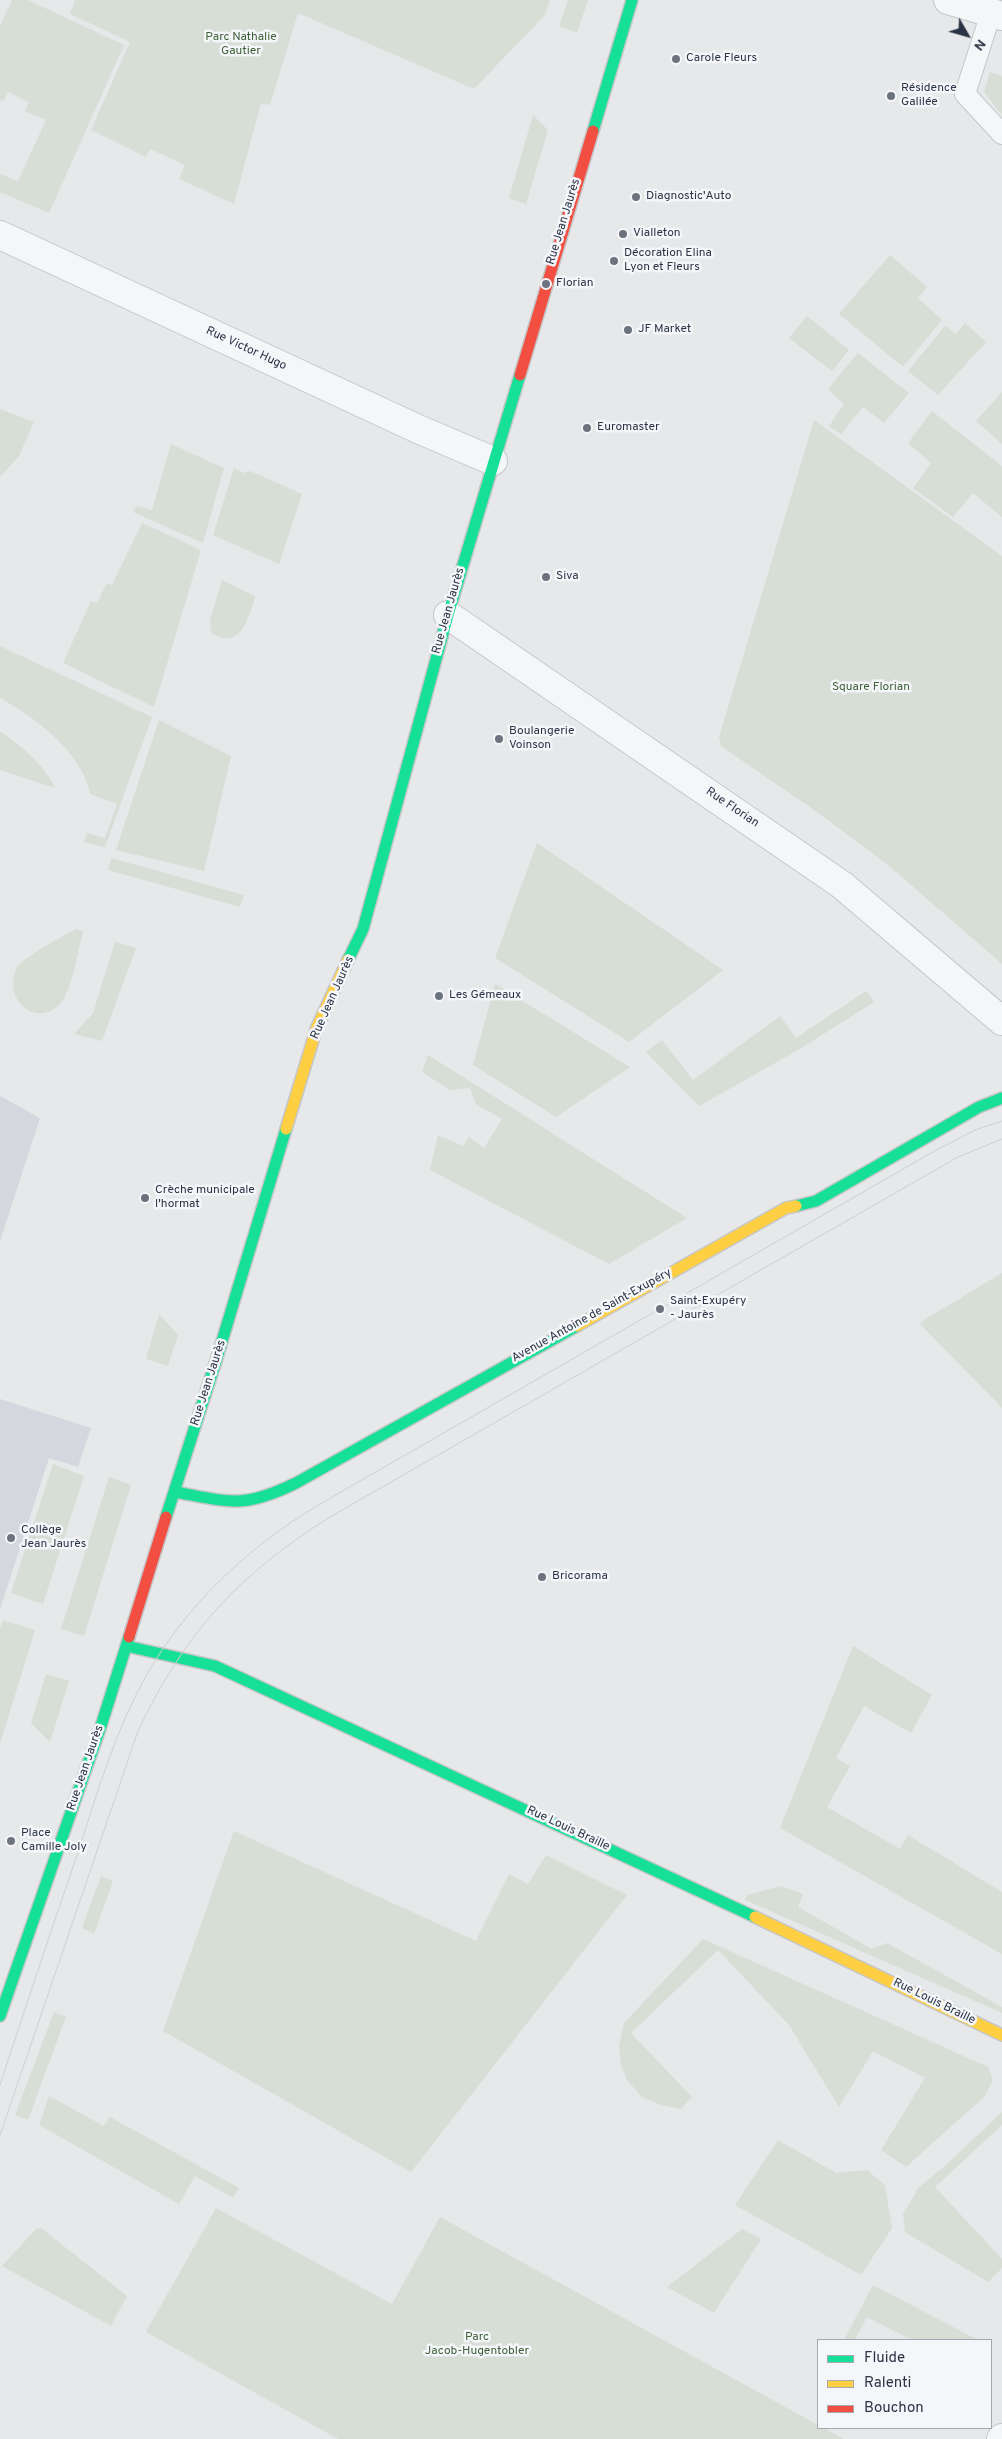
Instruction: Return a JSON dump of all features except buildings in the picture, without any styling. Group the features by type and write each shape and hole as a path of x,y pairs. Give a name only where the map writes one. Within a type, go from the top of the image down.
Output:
{"main road":[{"name":"Rue Jean Jaurès","path":"0,2016 95,1743 175,1492 317,1027 363,930 448,615 632,0"},
{"name":"Avenue Antoine de Saint-Exupéry","path":"175,1492 226,1501 246,1502 259,1500 296,1483 786,1208 816,1201 979,1107 1002,1098"},
{"name":"Rue Louis Braille","path":"126,1646 215,1666 706,1893 1002,2034"}],"street":[{"path":"948,0 997,14"},
{"name":"Rue Victor Hugo","path":"0,235 418,429 493,461"},
{"name":"Rue Florian","path":"448,615 842,885 1002,1021"}],"lane":[{"path":"997,14 965,94 1002,134"}],"shaded area":[{"path":"0,1096 40,1118 0,1241"},
{"name":"Collège Jean Jaurès","path":"0,1399 91,1428 78,1467 49,1458 0,1609"}],"green space":[{"path":"12,0 28,0 124,45 49,213 0,192 0,174 18,181 46,120 25,111 29,102 8,92 3,101 0,100 0,26"},
{"name":"Parc Nathalie Gautier","path":"75,0 550,0 545,15 474,89 298,13 270,105 261,103 234,204 179,179 185,165 150,149 146,157 91,130 130,42 70,14"},
{"path":"568,0 588,0 577,33 559,26"},
{"path":"990,72 1002,76 1002,115 984,92"},
{"path":"533,115 548,130 526,204 509,198"},
{"path":"890,255 927,287 918,298 942,320 903,367 839,314"},
{"path":"807,316 849,350 832,371 789,338"},
{"path":"965,323 986,342 938,395 908,371 945,326 956,334"},
{"path":"858,353 909,393 884,423 863,407 841,434 829,426 844,404 828,389"},
{"path":"1002,392 1002,444 976,421"},
{"path":"0,409 34,422 19,456 0,477"},
{"path":"932,411 1002,466 1002,517 973,493 953,517 913,488 931,463 908,443"},
{"name":"Square Florian","path":"814,420 1002,556 1002,964 888,865 814,810 721,746 719,737"},
{"path":"171,444 224,468 203,543 133,512 137,506 152,510"},
{"path":"234,468 244,473 250,471 302,494 279,564 213,535"},
{"path":"142,523 201,550 154,707 63,663 91,601 97,603 107,583 112,585"},
{"path":"222,580 255,596 246,622 235,636 229,639 220,638 211,632 210,620"},
{"path":"0,646 152,717 105,847 84,842 87,833 105,838 117,804 90,794 86,779 78,764 56,738 28,715 0,698"},
{"path":"159,720 231,756 204,871 116,850"},
{"path":"0,731 24,749 38,763 55,788 0,770"},
{"path":"537,843 723,970 629,1042 495,958"},
{"path":"111,858 244,895 240,907 108,870"},
{"path":"77,929 83,932 71,980 64,998 60,1004 50,1011 31,1012 17,999 13,989 18,966 37,952"},
{"path":"115,942 136,948 102,1041 74,1034 93,1013"},
{"path":"495,984 630,1067 556,1117 473,1065"},
{"path":"866,991 874,1002 800,1049 699,1106 646,1052 662,1040 693,1080 780,1016 796,1038"},
{"path":"428,1055 687,1218 609,1264 430,1170 438,1135 463,1146 469,1137 484,1148 502,1119 476,1104 470,1088 450,1090 422,1072"},
{"path":"1002,1273 1002,1408 919,1323"},
{"path":"159,1314 178,1335 168,1366 146,1359"},
{"path":"53,1464 84,1476 43,1604 11,1593"},
{"path":"109,1477 131,1485 84,1636 61,1629"},
{"path":"3,1620 35,1630 0,1744 0,1628"},
{"path":"853,1646 932,1695 911,1733 864,1706 836,1758 850,1766 827,1807 900,1849 908,1835 1002,1892 1002,1954 780,1828"},
{"path":"46,1674 69,1681 50,1742 31,1723"},
{"path":"234,1831 476,1941 509,1874 528,1884 546,1855 627,1895 411,2172 163,2031"},
{"path":"101,1876 113,1881 94,1934 82,1928"},
{"path":"781,1886 803,1894 798,1907 872,1949 887,1943 1002,2007 1002,2013 745,1900 747,1895"},
{"path":"703,1939 988,2067 993,2080 985,2096 906,2167 881,2150 925,2078 873,2051 839,2107 789,2025 718,1950 631,2033 692,2097 681,2109 661,2105 642,2097 627,2080 621,2065 619,2046 624,2023"},
{"path":"54,2012 66,2017 28,2120 15,2115"},
{"path":"49,2096 104,2126 110,2117 239,2188 233,2198 195,2176 179,2204 39,2125"},
{"path":"1002,2112 1002,2125 935,2187 1002,2259 1002,2268 988,2282 905,2232 903,2214 919,2187 944,2167"},
{"path":"778,2140 836,2173 867,2170 885,2185 892,2228 861,2275 735,2205"},
{"name":"Parc Jacob-Hugentobler","path":"216,2208 392,2304 440,2217 817,2424 817,2429 826,2429 844,2439 338,2439 146,2332"},
{"path":"37,2228 41,2228 127,2296 111,2326 2,2266"},
{"path":"742,2229 761,2239 714,2313 667,2287"},
{"path":"873,2285 976,2339 910,2339 867,2317 856,2339 845,2339"}],"tram line":[{"path":"0,2085 118,1735 152,1665 191,1611 214,1586 264,1542 320,1504 931,1153 975,1130 1002,1121"},
{"path":"0,2135 138,1731 156,1696 195,1635 241,1584 297,1539 330,1517 958,1157 1002,1139"}],"traffic: fast":[{"path":"593,131 632,0"},
{"path":"348,960 363,929 448,615 520,375"},
{"path":"796,1206 816,1201 979,1107 1002,1098"},
{"path":"166,1517 216,1361 286,1129"},
{"path":"175,1492 236,1501 262,1497 278,1491 296,1483 577,1326"},
{"path":"0,2016 101,1726 129,1637"},
{"path":"126,1646 215,1666 755,1917"}],"traffic: slow":[{"path":"286,1129 317,1027 348,960"},
{"path":"577,1326 786,1208 796,1206"},
{"path":"755,1917 1002,2035"}],"traffic: jam":[{"path":"520,375 593,131"},
{"path":"129,1637 166,1517"}],"place":[{"name":"Carole Fleurs","path":"676,59"},
{"name":"Résidence Galilée","path":"891,96"},
{"name":"Diagnostic'Auto","path":"636,197"},
{"name":"Vialleton","path":"623,234"},
{"name":"Décoration Elina Lyon et Fleurs","path":"614,261"},
{"name":"Florian","path":"546,284"},
{"name":"JF Market","path":"628,330"},
{"name":"Euromaster","path":"587,428"},
{"name":"Siva","path":"546,577"},
{"name":"Boulangerie Voinson","path":"499,739"},
{"name":"Les Gémeaux","path":"439,996"},
{"name":"Crèche municipale l'hormat","path":"145,1198"},
{"name":"Saint-Exupéry - Jaurès","path":"660,1309"},
{"name":"Collège Jean Jaurès","path":"11,1538"},
{"name":"Bricorama","path":"542,1577"},
{"name":"Place Camille Joly","path":"11,1841"}]}
